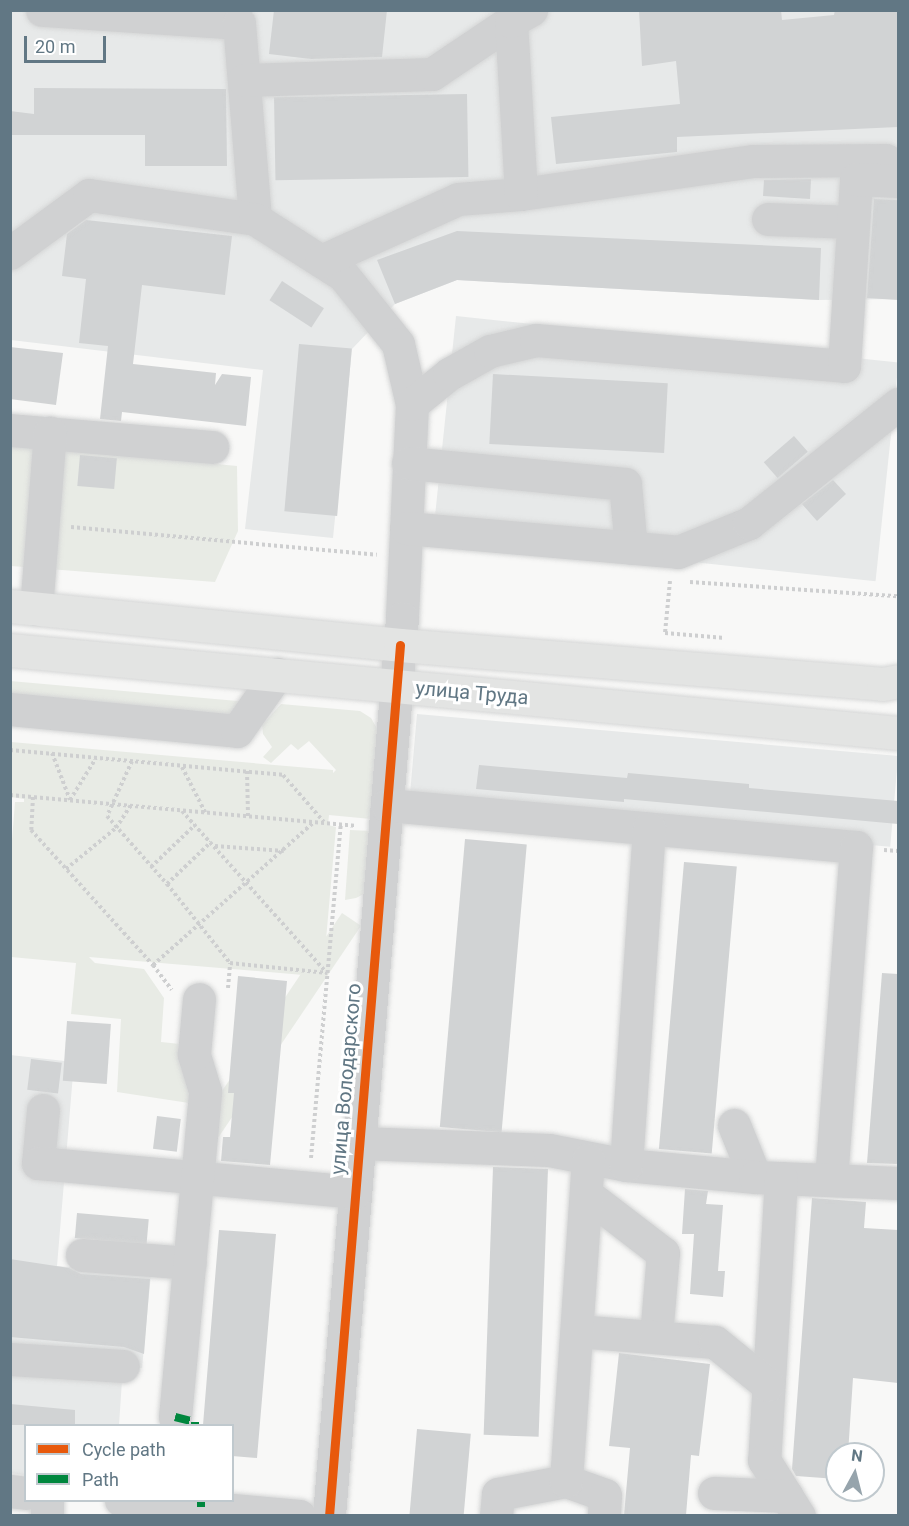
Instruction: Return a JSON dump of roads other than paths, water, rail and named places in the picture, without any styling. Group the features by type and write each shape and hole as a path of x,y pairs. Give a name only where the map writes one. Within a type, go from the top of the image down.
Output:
{"main road":[{"path":"23,608 400,645 883,684 898,681"},
{"name":"улица Труда","path":"10,650 898,733"}],"street":[{"path":"10,253 88,195 255,219 239,23 42,10"},
{"path":"244,80 432,74 521,16"},
{"path":"521,16 521,194"},
{"path":"321,261 458,199 521,194 754,161 898,159"},
{"path":"412,404 449,374 490,351 536,340 844,366 856,179 898,181"},
{"name":"улица Володарского","path":"255,219 343,274 398,344 412,404 397,686 329,1515"},
{"path":"768,219 853,222"},
{"path":"406,543 631,548 678,552 749,523 898,404"},
{"path":"10,430 212,447"},
{"path":"23,608 43,524 50,433"},
{"path":"408,463 625,484 631,548"},
{"path":"10,709 237,731 277,674"},
{"path":"386,816 649,829 855,847 831,1179"},
{"path":"626,1165 649,829"},
{"path":"175,1417 205,1091 194,1054 184,994"},
{"path":"43,1110 39,1163 355,1192"},
{"path":"734,1125 768,1177 768,1385 764,1461 793,1506"},
{"path":"359,1143 549,1150 588,1160 626,1165 768,1177 898,1183"},
{"path":"566,1481 588,1160"},
{"path":"586,1194 663,1253 657,1336"},
{"path":"81,1255 190,1263"},
{"path":"577,1331 715,1342 768,1385"},
{"path":"10,1359 123,1366"},
{"path":"496,1515 498,1494 566,1481 605,1495 604,1515"},
{"path":"714,1493 793,1506"},
{"path":"145,1502 299,1515"}]}
